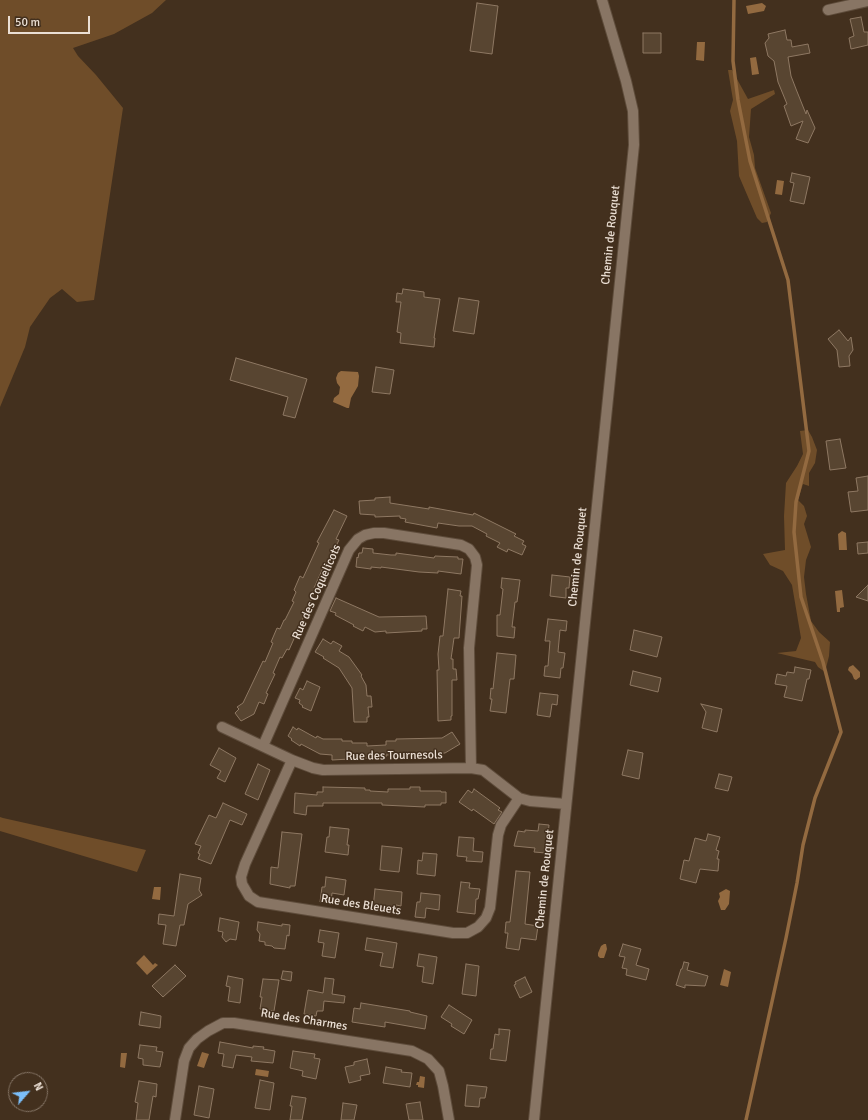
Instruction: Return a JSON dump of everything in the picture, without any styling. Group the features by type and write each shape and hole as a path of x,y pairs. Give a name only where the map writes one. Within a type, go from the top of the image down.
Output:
{"street":[{"name":"Chemin de Rouquet","path":"534,1120 634,145 633,112 626,81 602,0"},
{"path":"828,10 868,1"},
{"name":"Rue des Coquelicots","path":"263,746 349,550 358,539 365,535 384,533 461,546 469,549 475,557 477,565 469,648 471,768"},
{"name":"Rue des Tournesols","path":"222,727 292,760 313,768 324,770 471,768 482,770 519,798 530,801 566,804"},
{"name":"Rue des Bleuets","path":"292,760 245,864 241,877 242,884 249,896 258,902 453,933 467,933 478,927 486,918 490,908 498,835 501,825 519,798"},
{"name":"Rue des Charmes","path":"175,1120 184,1061 189,1048 197,1039 208,1031 223,1023 234,1023 412,1051 428,1059 439,1071 449,1120"}],"shaded area":[{"path":"0,0 166,0 152,13 114,34 73,48 78,56 123,108 94,300 77,302 62,289 50,298 30,327 25,347 0,407"},
{"path":"762,3 766,6 764,11 748,14 746,6"},
{"path":"697,42 705,42 704,61 696,60"},
{"path":"756,57 759,74 752,75 750,58"},
{"path":"728,70 732,70 748,99 774,90 775,94 751,109 749,137 754,155 755,168 771,213 767,222 762,223 757,218 739,176 737,141 730,111 733,100"},
{"path":"777,180 784,181 782,195 775,194"},
{"path":"341,371 358,372 359,376 358,386 351,398 349,408 333,402 334,398 339,394 340,387 336,378 338,373"},
{"path":"808,430 817,450 815,463 809,473 809,486 803,484 798,500 804,506 807,516 804,524 811,547 806,560 804,577 811,621 819,632 830,642 829,656 825,672 818,667 815,662 777,653 796,651 801,638 792,585 783,571 770,565 763,554 785,550 784,516 786,483 803,454 800,431"},
{"path":"842,531 846,533 847,550 839,550 838,534"},
{"path":"842,590 844,607 840,608 840,612 837,612 835,591"},
{"path":"853,665 860,672 860,677 856,680 848,670 849,667"},
{"path":"0,817 146,850 137,872 0,831"},
{"path":"154,887 161,887 160,900 152,899"},
{"path":"726,889 730,891 729,904 725,910 721,910 718,901 720,897 719,893"},
{"path":"606,944 607,949 604,958 600,958 598,953 601,946"},
{"path":"144,955 153,965 155,963 158,965 147,975 136,963"},
{"path":"724,969 731,972 728,987 720,985"},
{"path":"202,1052 209,1054 204,1068 197,1066"},
{"path":"121,1053 127,1053 125,1068 120,1067"},
{"path":"256,1069 269,1071 268,1077 255,1075"},
{"path":"420,1076 425,1077 424,1088 416,1085 417,1082 419,1082"}],"building":[{"path":"477,3 498,6 492,54 470,51"},
{"path":"861,17 864,32 868,32 868,45 851,49 849,38 854,36 850,19"},
{"path":"785,30 787,40 791,40 792,47 808,44 810,53 788,57 791,76 806,114 807,110 815,128 808,143 796,139 803,121 791,126 784,106 787,104 778,82 774,61 768,56 765,43 769,38 768,34"},
{"path":"643,33 661,33 661,53 643,53"},
{"path":"792,173 810,177 804,204 790,201 794,183 790,182"},
{"path":"403,289 424,292 424,297 440,299 434,347 400,343 401,333 397,332 401,302 396,302 397,293 402,294"},
{"path":"459,298 479,301 474,334 453,331"},
{"path":"839,330 848,341 851,337 853,350 849,356 850,366 839,367 837,350 828,339"},
{"path":"236,358 307,379 295,418 283,415 288,397 230,380"},
{"path":"376,367 394,370 390,394 372,392"},
{"path":"840,439 846,468 830,470 826,441"},
{"path":"868,476 868,510 851,512 848,492 858,491 856,478"},
{"path":"390,497 390,503 429,509 429,507 473,515 474,513 516,534 514,536 524,541 522,544 526,546 522,555 508,549 507,552 497,547 500,543 486,536 487,534 472,526 438,523 437,528 405,522 406,519 400,518 400,516 375,517 375,515 360,514 359,501"},
{"path":"334,510 347,516 336,539 339,540 325,569 323,568 314,588 316,589 289,650 287,649 282,658 280,657 273,673 275,674 266,693 268,694 264,704 259,702 254,714 241,721 235,713 239,709 237,707 243,703 263,661 265,662 273,643 271,642 277,628 280,629 294,602 292,601 296,592 294,590 300,576 303,578 319,543 317,542"},
{"path":"868,542 868,553 858,554 857,543"},
{"path":"363,548 373,549 373,553 391,555 396,555 396,553 434,558 435,556 458,557 458,559 463,559 461,574 438,571 438,573 419,572 381,567 371,567 371,569 356,567 357,557 358,558 359,553 362,553"},
{"path":"552,575 570,577 569,588 566,588 566,598 550,596"},
{"path":"502,578 520,580 517,602 515,602 512,627 515,627 514,638 497,636 497,615 500,615 503,589 501,588"},
{"path":"868,585 868,601 856,597"},
{"path":"448,589 461,591 460,596 462,596 459,638 454,638 451,659 453,659 453,669 456,669 457,680 452,680 451,720 438,721 438,654 440,636 443,636"},
{"path":"336,598 379,617 426,616 427,629 422,629 422,631 386,633 386,631 375,632 365,627 363,631 335,615 336,613 330,611"},
{"path":"548,619 567,621 566,631 560,630 558,652 565,653 560,678 544,676 545,666 548,666 550,641 545,641"},
{"path":"634,630 662,637 657,657 630,650"},
{"path":"323,639 331,644 333,641 342,646 339,651 349,657 362,675 361,676 366,685 367,696 371,696 372,707 368,707 369,717 367,717 367,722 354,722 352,688 339,668 315,652"},
{"path":"497,653 516,655 514,679 510,679 506,713 490,711 492,699 490,699 491,688 493,689"},
{"path":"795,667 811,670 809,679 807,679 802,701 784,697 787,686 775,684 777,674 786,676 787,672 794,673"},
{"path":"633,671 661,678 658,692 630,685"},
{"path":"307,681 320,687 311,711 302,707 303,706 299,703 300,700 295,698 300,688 303,690"},
{"path":"540,693 558,695 557,705 552,704 550,717 537,715"},
{"path":"701,704 722,709 717,732 702,728 706,712"},
{"path":"293,727 297,730 298,728 316,738 317,736 323,739 342,739 342,741 352,741 352,743 367,743 367,746 386,745 386,741 396,741 396,739 442,738 452,732 460,744 445,753 434,753 434,758 423,758 423,755 386,755 386,757 332,760 332,755 320,754 301,744 300,746 291,740 292,739 288,736"},
{"path":"219,748 236,758 225,782 217,778 221,771 210,765"},
{"path":"628,750 643,753 639,779 622,775"},
{"path":"258,764 270,770 258,800 245,794"},
{"path":"719,774 732,777 728,791 715,788"},
{"path":"323,787 365,788 365,790 370,791 388,792 388,789 410,789 410,787 420,787 420,791 446,792 446,803 441,803 441,805 425,805 425,807 382,805 382,803 323,803 323,806 307,806 306,815 294,813 295,793 317,795 317,792 323,792"},
{"path":"474,789 500,808 498,810 502,812 494,824 473,809 472,811 459,802 468,790 472,793"},
{"path":"223,803 247,814 242,825 230,820 211,864 198,859 200,854 198,853 201,846 195,844 209,815 216,818"},
{"path":"539,824 549,825 546,853 534,852 535,848 514,846 518,831 538,831"},
{"path":"330,827 349,829 347,845 349,845 348,855 325,852"},
{"path":"282,832 302,834 295,886 290,886 290,888 270,884 271,867 278,868"},
{"path":"708,834 720,837 716,850 719,851 717,859 719,859 718,871 700,869 696,883 680,879 684,860 689,861 695,838 706,841"},
{"path":"459,837 474,838 473,851 483,852 482,862 466,861 467,857 457,856"},
{"path":"382,846 402,848 399,872 380,870"},
{"path":"423,853 437,854 435,876 417,874 418,860 422,861"},
{"path":"516,871 530,872 525,924 538,926 536,940 521,938 519,950 506,948 508,933 505,933 506,922 510,922"},
{"path":"180,874 201,878 199,890 202,895 188,904 184,925 180,925 176,946 163,944 166,925 158,924 159,914 174,916"},
{"path":"326,877 346,880 344,895 332,893 331,903 320,902 322,887 325,887"},
{"path":"461,882 470,883 469,888 480,889 478,899 476,899 475,914 457,912"},
{"path":"375,889 402,892 401,906 396,905 396,908 384,906 384,910 373,908"},
{"path":"421,893 440,895 439,910 426,908 425,918 415,917 417,902 420,902"},
{"path":"220,918 239,922 236,940 230,939 226,942 222,937 223,932 218,931"},
{"path":"258,922 282,926 282,924 290,925 289,936 287,935 285,949 274,948 272,946 265,945 265,942 259,941 260,934 257,930"},
{"path":"320,930 339,933 335,958 322,956 324,943 318,942"},
{"path":"367,938 397,943 393,968 380,966 383,953 365,950"},
{"path":"623,944 641,949 636,965 649,969 646,980 626,975 627,969 622,968 625,957 619,956"},
{"path":"419,954 437,957 433,984 422,982 424,967 417,966"},
{"path":"684,962 689,963 687,970 708,976 705,986 685,985 685,988 676,985"},
{"path":"466,964 479,966 476,996 462,994"},
{"path":"175,965 186,976 163,997 152,986"},
{"path":"283,971 292,972 291,981 281,979"},
{"path":"228,976 243,979 240,1003 228,1001 230,987 226,986"},
{"path":"525,977 532,992 520,998 514,985 516,984 515,982"},
{"path":"325,978 334,979 332,994 345,996 344,1003 324,1001 323,1011 317,1011 316,1016 304,1014 308,990 323,993"},
{"path":"263,979 279,980 274,1011 260,1009"},
{"path":"361,1003 410,1011 427,1016 425,1029 385,1022 385,1027 352,1022 354,1008 360,1009"},
{"path":"449,1005 472,1020 464,1034 451,1026 452,1024 441,1017"},
{"path":"141,1012 161,1016 160,1028 139,1025"},
{"path":"499,1029 510,1030 506,1061 490,1059 495,1034 499,1035"},
{"path":"220,1042 253,1048 253,1046 264,1047 263,1049 275,1051 273,1063 251,1061 252,1057 236,1055 233,1068 222,1066 224,1054 218,1053"},
{"path":"140,1045 157,1047 156,1051 163,1052 160,1067 143,1065 143,1059 138,1058"},
{"path":"293,1051 315,1054 314,1058 320,1059 316,1079 302,1076 303,1071 290,1068"},
{"path":"367,1059 370,1074 360,1076 361,1080 349,1083 345,1067 354,1065 354,1062"},
{"path":"386,1067 402,1070 401,1072 412,1073 410,1087 383,1083"},
{"path":"260,1080 274,1083 270,1110 255,1108"},
{"path":"139,1081 157,1084 156,1097 153,1096 149,1120 136,1120 138,1103 135,1102"},
{"path":"467,1085 487,1087 485,1098 480,1098 479,1107 465,1106"},
{"path":"199,1086 214,1089 209,1118 194,1115"},
{"path":"292,1096 306,1098 302,1120 290,1120"},
{"path":"420,1102 423,1120 409,1120 406,1104"},
{"path":"343,1103 357,1105 354,1120 341,1120"}],"waterway":[{"path":"734,0 733,61 738,100 750,161 788,280 809,451 796,502 794,532 801,597 823,662 841,732 815,798 803,845 786,938 746,1120"}]}
